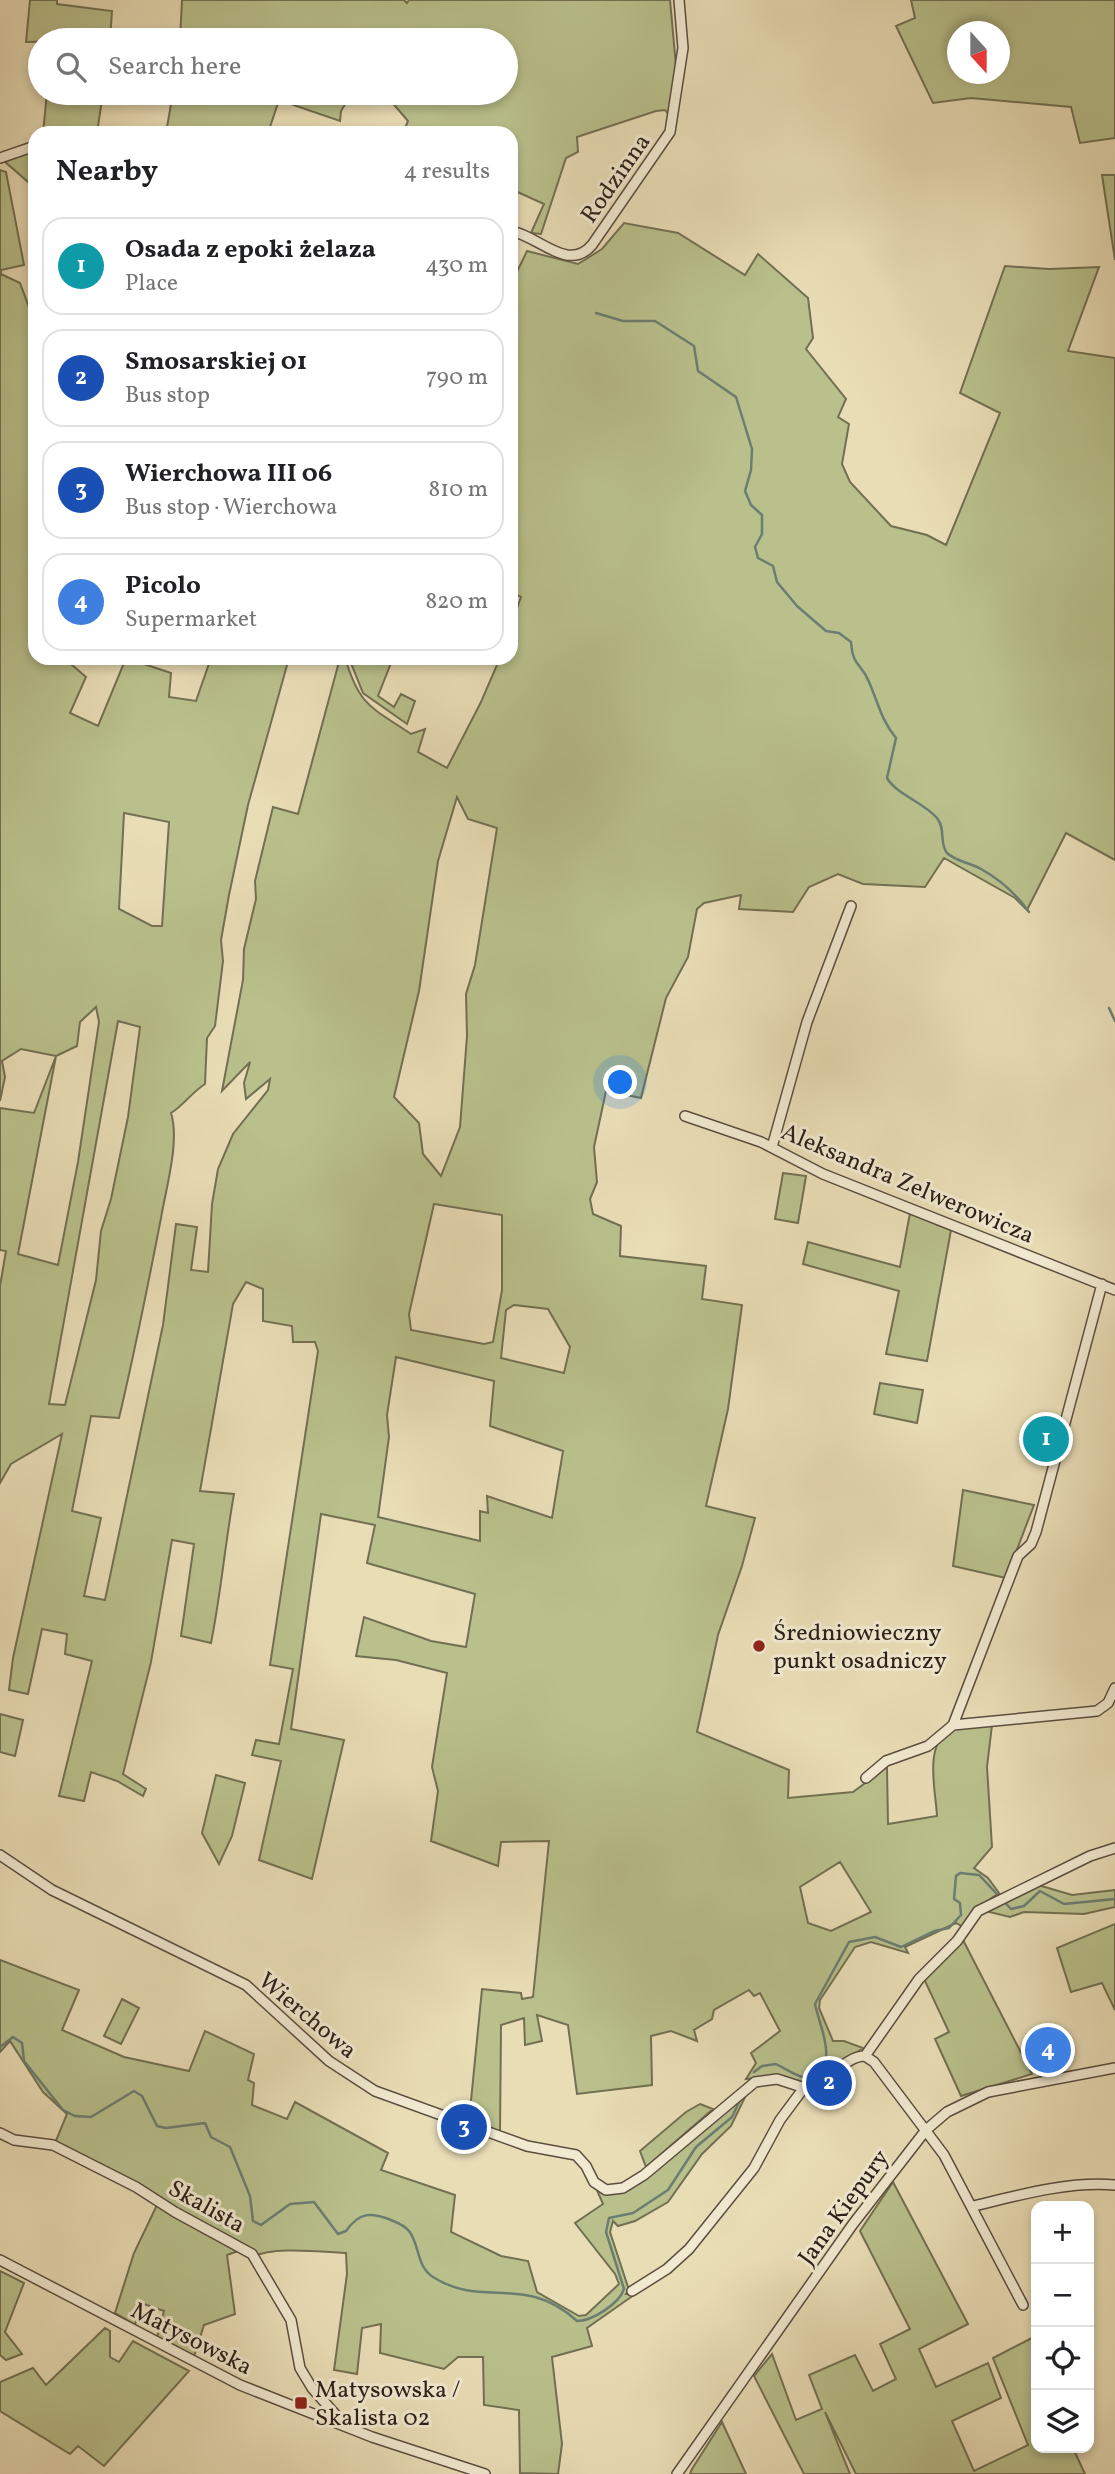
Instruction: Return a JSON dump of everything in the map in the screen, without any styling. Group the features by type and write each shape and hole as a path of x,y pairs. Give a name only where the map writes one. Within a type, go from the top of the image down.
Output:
{"street":[{"name":"Rodzinna","path":"518,232 566,257 580,256 592,245 670,132 683,48 679,0"},
{"path":"1,158 28,148"},
{"path":"772,1147 807,1022 851,906"},
{"name":"Aleksandra Zelwerowicza","path":"685,1116 772,1147 823,1174 1115,1290"},
{"path":"866,1778 886,1761 928,1746 953,1725 1018,1556 1031,1544 1036,1532 1102,1284"},
{"path":"953,1725 1097,1711 1108,1703 1115,1688"},
{"path":"864,2056 925,1972 957,1941 978,1912 993,1902 1090,1856 1115,1848"},
{"name":"Wierchowa","path":"0,1855 52,1890 246,1985 329,2061 375,2091 527,2146 576,2154 599,2187 615,2190 633,2182 755,2082 777,2079 803,2090"},
{"path":"632,2291 667,2269 690,2249 754,2168 786,2109 803,2090 814,2088 854,2058 864,2056 874,2062 926,2130 974,2206 1023,2305"},
{"name":"Jana Kiepury","path":"677,2474 853,2224 926,2130 947,2112 977,2096 1115,2068"},
{"name":"Skalista","path":"0,2133 14,2140 53,2145 136,2187 252,2253 291,2320 299,2368 312,2388 344,2425"},
{"path":"974,2206 1093,2183 1115,2185"},
{"name":"Matysowska","path":"0,2260 234,2383 372,2437 485,2474"}],"green space":[{"path":"30,0 57,0 57,4 112,11 111,28 28,28 26,42"},
{"path":"182,0 404,0 407,3 409,0 670,0 677,77 669,115 665,110 656,111 577,137 578,152 566,158 541,234 531,233 544,204 518,192 518,126 406,126 408,121 394,105 518,105 518,28 181,28"},
{"path":"911,0 1115,0 1115,138 1080,143 1071,107 971,98 933,103 896,26 915,18"},
{"path":"46,105 101,105 98,126 44,126"},
{"path":"171,105 277,105 270,126 167,126"},
{"path":"294,105 345,105 340,121"},
{"path":"28,152 28,182 4,161"},
{"path":"0,170 6,172 24,265 1,270 1,274 20,283 28,304 28,665 72,665 86,677 70,713 98,726 123,665 147,665 171,673 169,697 196,701 209,665 287,665 248,805 229,895 221,940 223,961 215,1026 207,1038 205,1084 171,1113 174,1137 171,1165 119,1418 91,1416 72,1511 101,1518 84,1596 105,1600 163,1325 176,1224 197,1227 191,1270 208,1272 212,1204 218,1169 233,1134 268,1090 270,1079 246,1099 244,1083 250,1062 222,1091 243,980 244,949 256,899 255,881 273,807 298,814 338,665 348,665 356,687 376,711 411,734 425,729 418,752 447,768 497,665 518,665 518,605 521,597 518,596 518,270 527,251 578,264 602,249 624,223 678,233 745,275 758,254 808,298 813,338 806,349 846,399 838,417 849,424 842,464 850,482 891,526 927,535 946,545 1000,413 960,393 1005,266 1049,269 1099,267 1068,351 1115,358 1115,860 1066,833 1027,910 1015,898 944,858 925,887 863,884 838,874 809,887 793,912 739,909 741,895 704,903 697,909 688,957 666,998 641,1098 606,1091 594,1147 597,1182 590,1199 593,1214 621,1226 620,1256 706,1266 702,1299 742,1305 728,1409 706,1506 755,1518 718,1635 697,1732 789,1770 788,1798 853,1792 887,1767 888,1824 937,1816 933,1771 936,1748 941,1739 948,1732 959,1728 992,1725 987,1767 992,1847 974,1868 988,1878 999,1893 983,1904 963,1927 956,1923 905,1947 908,1953 871,1942 855,1947 820,2000 819,2008 833,2041 844,2041 863,2048 808,2086 772,2076 746,2079 756,2063 751,2053 780,2031 760,1993 754,1996 749,1990 714,2010 712,2019 694,2030 697,2041 671,2031 651,2036 652,2085 577,2094 568,2025 537,2015 542,2041 525,2045 524,2018 501,2025 500,2132 469,2121 482,1989 521,1993 522,1999 533,1997 549,1841 501,1842 498,1866 431,1841 438,1791 432,1767 447,1673 396,1660 356,1656 364,1617 431,1641 466,1647 475,1594 367,1563 375,1525 321,1514 291,1729 344,1740 312,1879 259,1860 281,1761 252,1755 256,1740 279,1744 293,1669 270,1665 318,1351 315,1342 293,1342 292,1326 263,1321 263,1289 246,1282 233,1304 200,1491 234,1494 211,1643 181,1636 194,1544 172,1540 151,1662 123,1774 146,1789 143,1796 117,1781 91,1772 84,1801 59,1796 92,1661 65,1654 67,1634 42,1629 28,1694 9,1690 13,1658 62,1434 11,1464 0,1483 0,1286 6,1251 0,1250 0,1108 34,1113 56,1056 21,1049 2,1061 5,1077 0,1101","holes":["457,797 468,819 497,828 475,965 466,994 467,1036 460,1127 441,1176 423,1154 419,1123 394,1097 419,991 438,861","124,813 169,822 162,926 152,926 119,909","96,1007 99,1022 78,1162 58,1265 18,1254 56,1056 77,1046 80,1022","118,1021 140,1027 128,1117 111,1199 101,1231 96,1280 65,1405 49,1404","434,1204 502,1215 502,1290 493,1342 484,1344 411,1330 409,1314","514,1305 548,1309 570,1347 564,1373 501,1358 506,1310","396,1357 494,1381 490,1426 563,1451 552,1518 487,1496 488,1513 480,1511 480,1541 378,1517 389,1437 387,1415","840,1862 871,1912 831,1931 808,1923 800,1887"]},
{"path":"1102,175 1115,175 1115,260"},
{"path":"352,665 390,665 378,696 394,707 401,694 415,701 407,724 363,693"},
{"path":"783,1173 806,1176 798,1223 775,1219"},
{"path":"910,1213 951,1230 927,1361 886,1354 899,1291 803,1264 808,1242 900,1267"},
{"path":"880,1383 923,1390 917,1423 874,1414"},
{"path":"963,1490 1034,1505 1006,1578 953,1566"},
{"path":"0,1714 23,1720 15,1756 0,1752"},
{"path":"216,1775 245,1783 232,1836 219,1864 202,1833"},
{"path":"1038,1885 1072,1895 1115,1890 1115,1907 1084,1914 1024,1912 1010,1917 985,1911"},
{"path":"1115,1924 1115,2010 1102,1983 1071,1992 1057,1948"},
{"path":"963,1940 1032,2074 961,2096 935,2039 949,2032 924,1979"},
{"path":"0,1960 79,1990 62,2030 124,2057 189,2071 205,2031 254,2054 248,2080 254,2083 252,2105 287,2119 295,2102 388,2153 381,2170 455,2195 451,2232 501,2256 528,2261 537,2292 579,2316 586,2315 619,2284 615,2274 575,2223 603,2204 596,2188 617,2192 748,2091 731,2126 702,2154 668,2202 635,2221 618,2226 613,2221 610,2232 629,2290 626,2294 634,2295 587,2328 592,2346 552,2357 562,2444 558,2474 520,2473 519,2410 484,2405 483,2357 458,2357 444,2369 380,2353 381,2324 362,2328 357,2374 334,2370 347,2274 346,2253 282,2251 269,2252 250,2259 241,2250 227,2255 235,2314 204,2325 194,2356 157,2337 164,2311 141,2303 135,2325 115,2313 134,2253 157,2205 146,2188 55,2143 67,2114 43,2092 10,2041 0,2052"},
{"path":"122,1999 139,2008 121,2044 104,2036"},
{"path":"700,2104 713,2109 646,2167 640,2151 686,2112"},
{"path":"893,2182 968,2324 919,2349 936,2387 988,2363 1001,2398 952,2421 974,2471 1028,2445 993,2358 1031,2339 1031,2453 1075,2453 1085,2474 856,2474 825,2412 850,2474 804,2474 754,2376 772,2354 796,2420 822,2409 809,2375 855,2355 873,2391 896,2379 880,2344 910,2329 860,2231"},
{"path":"0,2271 24,2283 5,2332 22,2354 6,2360 0,2355"},
{"path":"105,2328 110,2331 110,2357 119,2362 133,2341 189,2371 104,2466 78,2446 70,2454 0,2411 0,2382 33,2368 46,2385"},
{"path":"722,2422 746,2474 690,2474 692,2469"}],"waterway":[{"path":"596,313 623,321 655,321 694,346 698,371 736,397 752,449 751,470 745,491 751,505 762,515 762,534 755,547 758,558 773,566 777,582 797,606 826,631 839,633 851,642 855,661 866,676 883,718 896,738 887,778 891,784 937,818 947,853 994,878 1029,912"},
{"path":"1109,1008 1115,1021"},
{"path":"754,2072 762,2066 776,2064 800,2076 816,2079 822,2071 826,2052 815,2004 849,1942 875,1937 901,1947 934,1931 949,1928 961,1915 960,1903 954,1899 956,1876 960,1873 979,1875 1011,1909 1024,1906 1040,1891 1064,1904 1115,1899"},
{"path":"0,2047 13,2037 22,2043 24,2061 63,2110 75,2116 91,2117 134,2091 142,2096 157,2126 166,2128 205,2123 211,2137 230,2147 250,2196 253,2221 261,2225 290,2204 314,2202 338,2234 366,2215 384,2217 401,2224 409,2231 424,2267 433,2277 469,2291 522,2294 540,2298 577,2321 604,2311 617,2300 624,2289 606,2232 609,2218 633,2213 668,2190 696,2147 732,2117 741,2098"}],"place":[{"name":"Osada z epoki żelaza","path":"1046,1439"},
{"name":"Średniowieczny punkt osadniczy","path":"759,1646"},
{"name":"Picolo","path":"1048,2050"},
{"name":"Smosarskiej 01","path":"829,2083"},
{"name":"Wierchowa III 06","path":"464,2127"},
{"name":"Matysowska / Skalista 02","path":"301,2403"}]}
